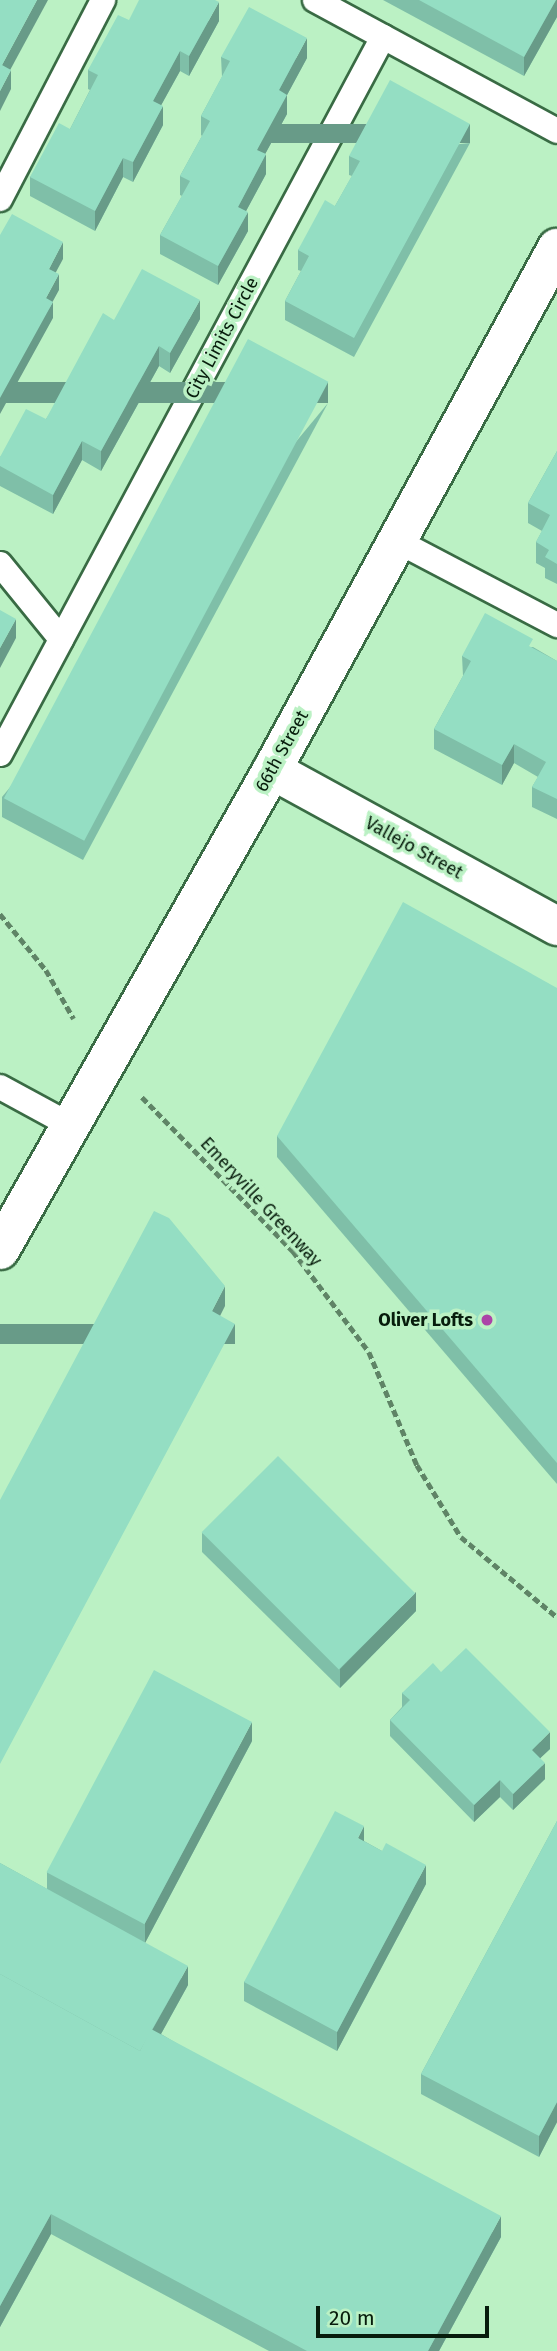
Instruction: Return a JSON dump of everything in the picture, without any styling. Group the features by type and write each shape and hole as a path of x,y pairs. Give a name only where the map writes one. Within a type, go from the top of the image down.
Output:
{"street":[{"name":"66th Street","path":"0,1250 272,770 557,248"},
{"name":"Vallejo Street","path":"272,770 557,926"}],"lane":[{"path":"0,199 103,0"},
{"path":"315,0 557,131"},
{"name":"City Limits Circle","path":"0,754 383,37"},
{"path":"397,541 557,625"},
{"path":"0,564 61,639"},
{"path":"0,1087 70,1125"}],"path":[{"name":"Emeryville Greenway","path":"0,914 46,970 63,1007 108,1058 293,1251 369,1352 416,1465 461,1537 557,1617"}],"building":[{"path":"0,0 37,0 2,65 11,70 0,91"},
{"path":"139,0 219,2 189,56 180,51 153,101 163,106 133,162 123,158 95,211 30,177 59,123 70,129 98,75 88,70 118,15 129,20"},
{"path":"419,0 556,0 524,57"},
{"path":"249,7 307,38 279,90 287,95 257,150 266,154 238,207 248,212 218,266 160,235 190,181 180,176 210,121 201,116 230,61 221,57"},
{"path":"390,80 470,124 354,338 285,301 309,256 298,250 325,200 335,206 360,161 349,156"},
{"path":"12,214 63,242 49,269 59,274 46,298 53,302 0,398 0,235"},
{"path":"142,269 200,300 170,353 159,346 101,451 82,441 53,495 0,466 0,457 26,409 46,419 103,313 114,320"},
{"path":"248,339 328,382 84,841 4,798"},
{"path":"557,451 557,564 545,557 549,550 536,542 550,515 528,503"},
{"path":"0,610 16,619 0,648"},
{"path":"485,613 533,639 529,646 557,661 557,799 532,787 546,762 514,744 502,765 434,729 471,661 462,656"},
{"name":"Oliver Lofts","path":"403,902 557,988 557,1463 277,1136"},
{"path":"154,1211 169,1218 225,1286 212,1311 235,1324 0,1764 0,1500"},
{"path":"278,1456 415,1593 339,1670 202,1532"},
{"path":"466,1648 550,1732 532,1750 545,1763 513,1794 500,1780 474,1805 390,1720 410,1700 402,1693 433,1663 441,1672"},
{"path":"154,1670 252,1722 144,1924 46,1872"},
{"path":"335,1811 364,1826 358,1838 382,1851 386,1843 426,1865 337,2032 244,1982"},
{"path":"557,1821 557,2102 539,2136 421,2074"},
{"path":"0,1863 188,1966 140,2051 0,1974"},
{"path":"0,1974 140,2051 151,2029 501,2216 428,2351 307,2351 51,2214 0,2306"}],"place":[{"name":"Oliver Lofts","path":"487,1320"}]}
